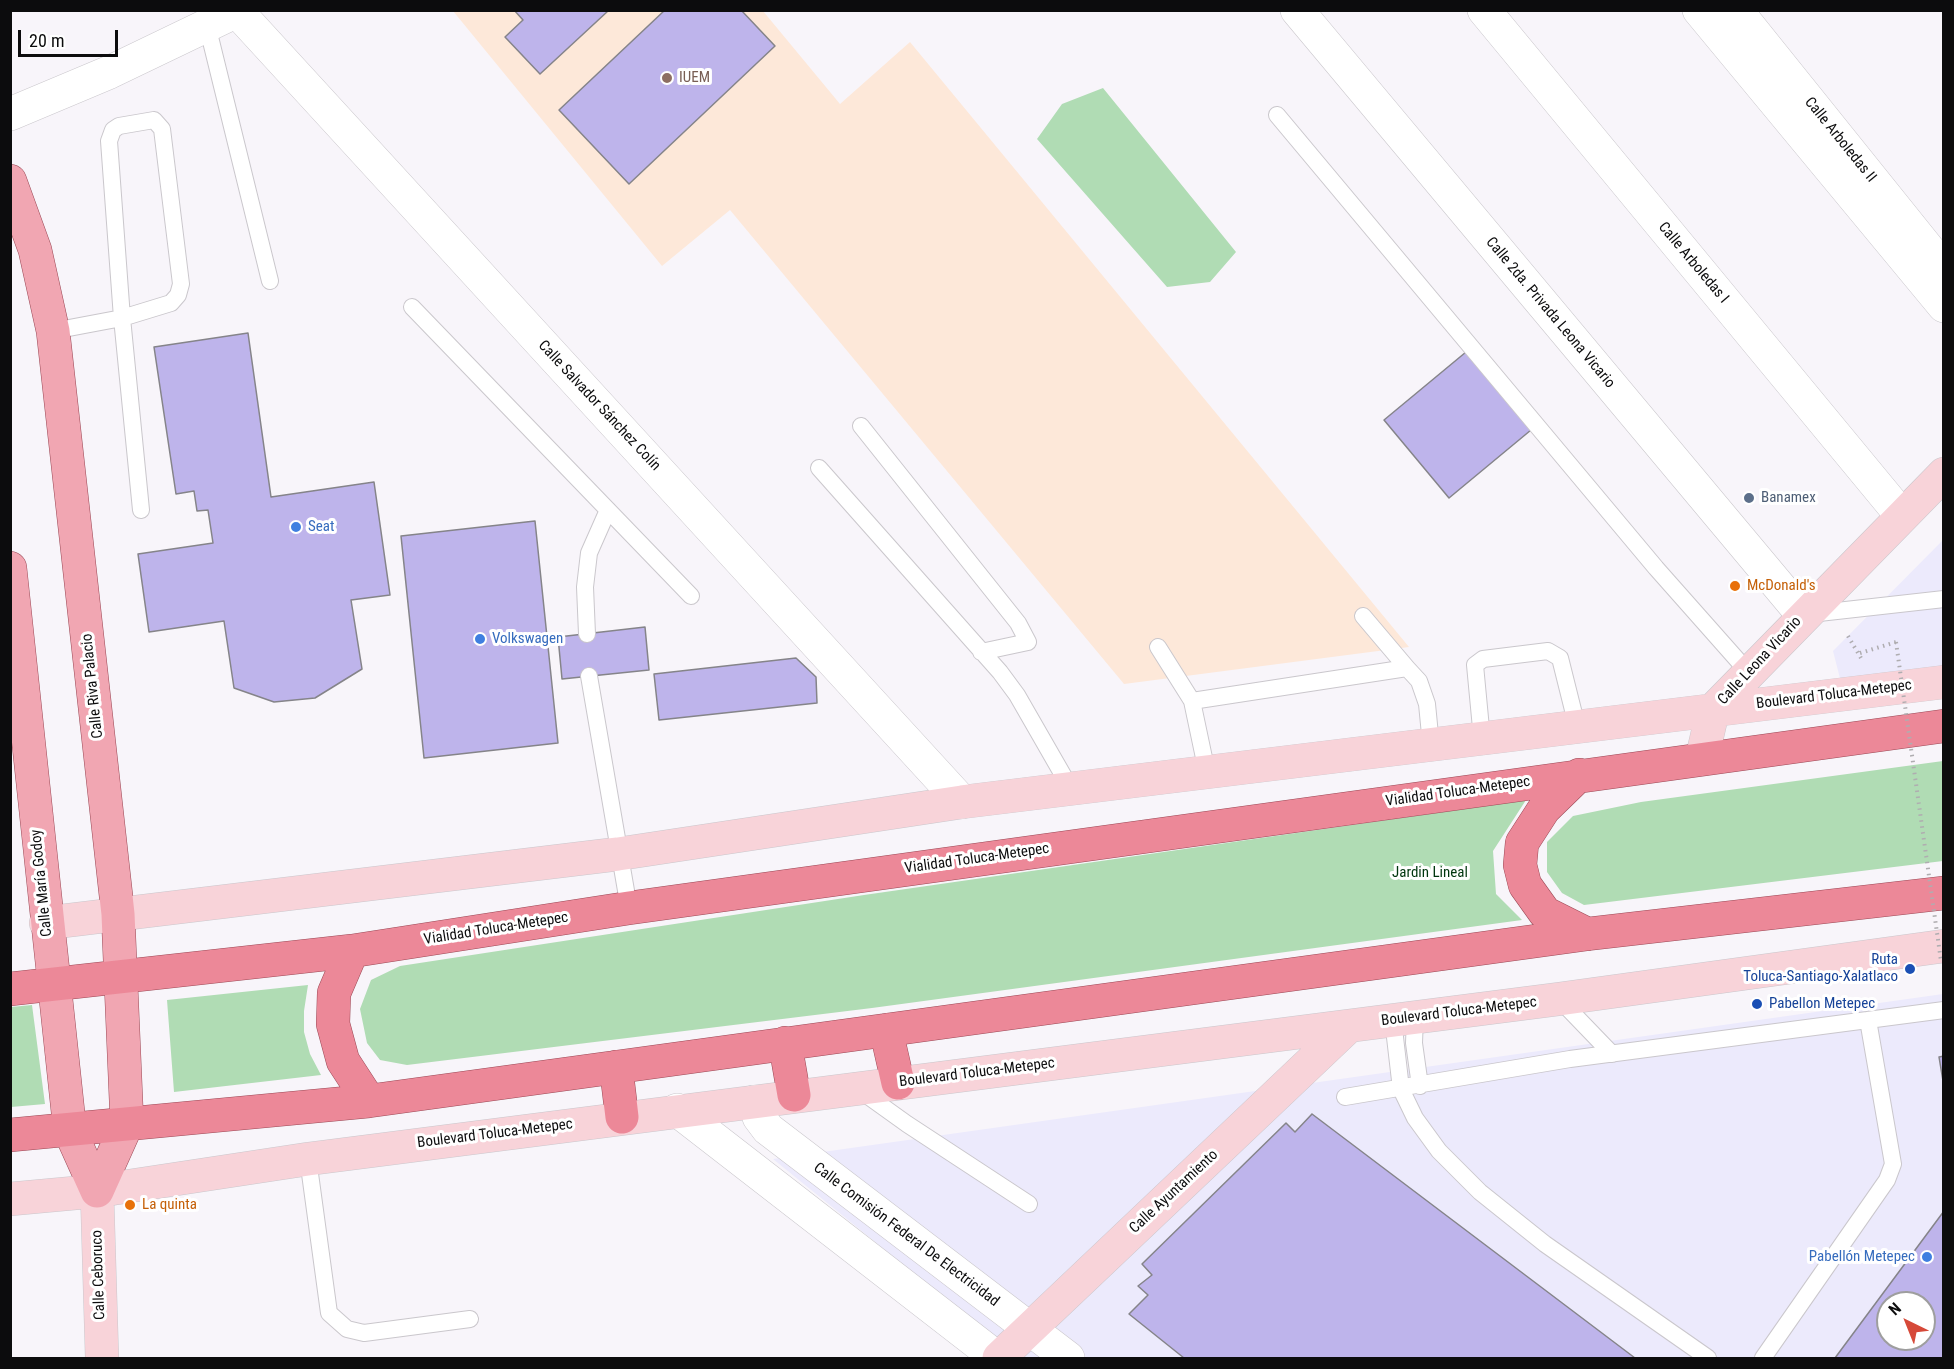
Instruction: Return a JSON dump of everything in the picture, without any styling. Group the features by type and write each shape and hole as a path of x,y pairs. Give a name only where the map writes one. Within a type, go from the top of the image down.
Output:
{"highway":[{"name":"Vialidad Toluca-Metepec","path":"10,989 120,979 352,951 629,908 1944,726"},
{"path":"1579,775 1544,809 1522,843 1520,865 1525,885 1545,913 1587,934"},
{"path":"10,1135 369,1101 1587,934 1944,893"},
{"path":"352,951 334,993 333,1024 343,1061 369,1101"},
{"path":"886,1030 898,1083"},
{"path":"785,1043 794,1095"},
{"path":"616,1067 622,1118"}],"main road":[{"name":"Calle Riva Palacio","path":"10,182 35,250 53,331 118,914 127,1124 97,1191"},
{"name":"Calle Leona Vicario","path":"1702,758 1713,710 1749,673 1817,614 1902,516 1944,474"},
{"name":"Calle María Godoy","path":"10,568 52,984 70,1131 97,1191"},
{"name":"Boulevard Toluca-Metepec","path":"46,923 618,854 962,802 1944,682"},
{"name":"Boulevard Toluca-Metepec","path":"10,1199 97,1191 308,1159 794,1095 1559,999 1942,954"},
{"name":"Calle Ayuntamiento","path":"998,1359 1349,1026"},
{"name":"Calle Ceboruco","path":"97,1191 102,1359"}],"street":[{"name":"Calle 2da. Privada Leona Vicario","path":"1297,10 1817,614"},
{"name":"Calle Arboledas I","path":"1484,10 1902,516"},
{"path":"1700,10 1944,306"},
{"name":"Calle Arboledas II","path":"1736,10 1944,269"},
{"path":"10,114 110,72 237,11"},
{"name":"Calle Salvador Sánchez Colín","path":"237,11 962,802"},
{"name":"Calle Comisión Federal De Electricidad","path":"754,1102 759,1117 768,1129 1068,1359"},
{"path":"677,1110 998,1359"}],"lane":[{"path":"207,26 270,280"},
{"path":"1276,115 1641,550 1749,673"},
{"path":"53,331 122,318 171,303 178,295 181,284 162,129 160,124 150,119 119,126 113,130 109,141 122,318 141,510"},
{"path":"412,307 691,596"},
{"path":"861,426 1018,623 1029,642 981,652"},
{"path":"819,468 1017,694 1071,789"},
{"path":"587,634 585,587 589,553 608,510"},
{"path":"1817,614 1944,599"},
{"path":"1363,616 1419,681 1426,704 1431,745"},
{"path":"1158,647 1192,701 1207,772"},
{"path":"1482,739 1473,669 1483,659 1548,651 1558,655 1577,726"},
{"path":"1192,701 1407,668"},
{"path":"589,676 629,908"},
{"path":"1559,999 1612,1053"},
{"path":"1345,1097 1612,1053 1944,1010"},
{"path":"1404,1019 1414,1043 1420,1086"},
{"path":"1404,1019 1401,1089 1415,1118 1433,1144 1480,1192 1545,1244 1708,1359"},
{"path":"1763,1359 1887,1180 1893,1164 1868,1020"},
{"path":"857,1088 907,1124 1029,1204"},
{"path":"308,1159 329,1313 347,1329 364,1333 470,1319"}],"path":[{"path":"1817,614 1860,653 1865,691"},
{"path":"1860,653 1896,642 1942,954"}],"shaded area":[{"path":"453,11 763,11 840,104 910,42 1409,647 1124,684 730,210 662,266"},
{"path":"1943,540 1943,680 1844,694 1833,651"},
{"path":"1943,994 1943,1358 1018,1358 773,1159"}],"green space":[{"path":"1103,88 1236,252 1210,282 1167,287 1037,139 1062,104"},
{"path":"1943,761 1943,861 1584,905 1562,893 1547,872 1547,842 1573,816 1641,802"},
{"name":"Jardin Lineal","path":"1526,800 1493,851 1496,894 1522,920 872,1008 407,1065 380,1060 367,1043 360,1009 371,980 400,966 864,895"},
{"path":"308,985 304,1032 310,1054 321,1075 174,1092 167,1000"},
{"path":"32,1005 45,1104 11,1107 11,1007"}],"building":[{"path":"514,10 608,11 540,74 505,37 523,20"},
{"name":"IUEM","path":"665,10 741,10 775,46 629,184 559,110"},
{"name":"Seat","path":"248,333 271,497 374,482 390,595 351,600 362,669 315,698 274,702 234,688 224,621 149,632 138,554 213,543 208,510 197,511 194,491 176,494 154,347"},
{"path":"1466,352 1531,430 1449,498 1384,420"},
{"name":"Volkswagen","path":"535,521 558,743 424,758 401,536"},
{"name":"Volkswagen","path":"645,627 649,670 562,679 558,637"},
{"path":"796,658 816,677 817,703 659,720 654,674"},
{"path":"1944,1056 1944,1087 1939,1057"},
{"path":"1312,1114 1635,1358 1184,1358 1129,1314 1148,1295 1138,1286 1152,1275 1142,1264 1286,1123 1295,1132"},
{"name":"Pabellón Metepec","path":"1944,1211 1944,1358 1835,1358 1876,1303 1876,1351 1936,1351 1936,1291 1885,1291"}],"place":[{"name":"IUEM","path":"667,78"},
{"name":"Banamex","path":"1749,498"},
{"name":"Seat","path":"296,527"},
{"name":"McDonald's","path":"1735,586"},
{"name":"Volkswagen","path":"480,639"},
{"name":"Ruta Toluca-Santiago-Xalatlaco","path":"1910,969"},
{"name":"Pabellon Metepec","path":"1757,1004"},
{"name":"La quinta","path":"130,1205"},
{"name":"Pabellón Metepec","path":"1927,1257"}]}
